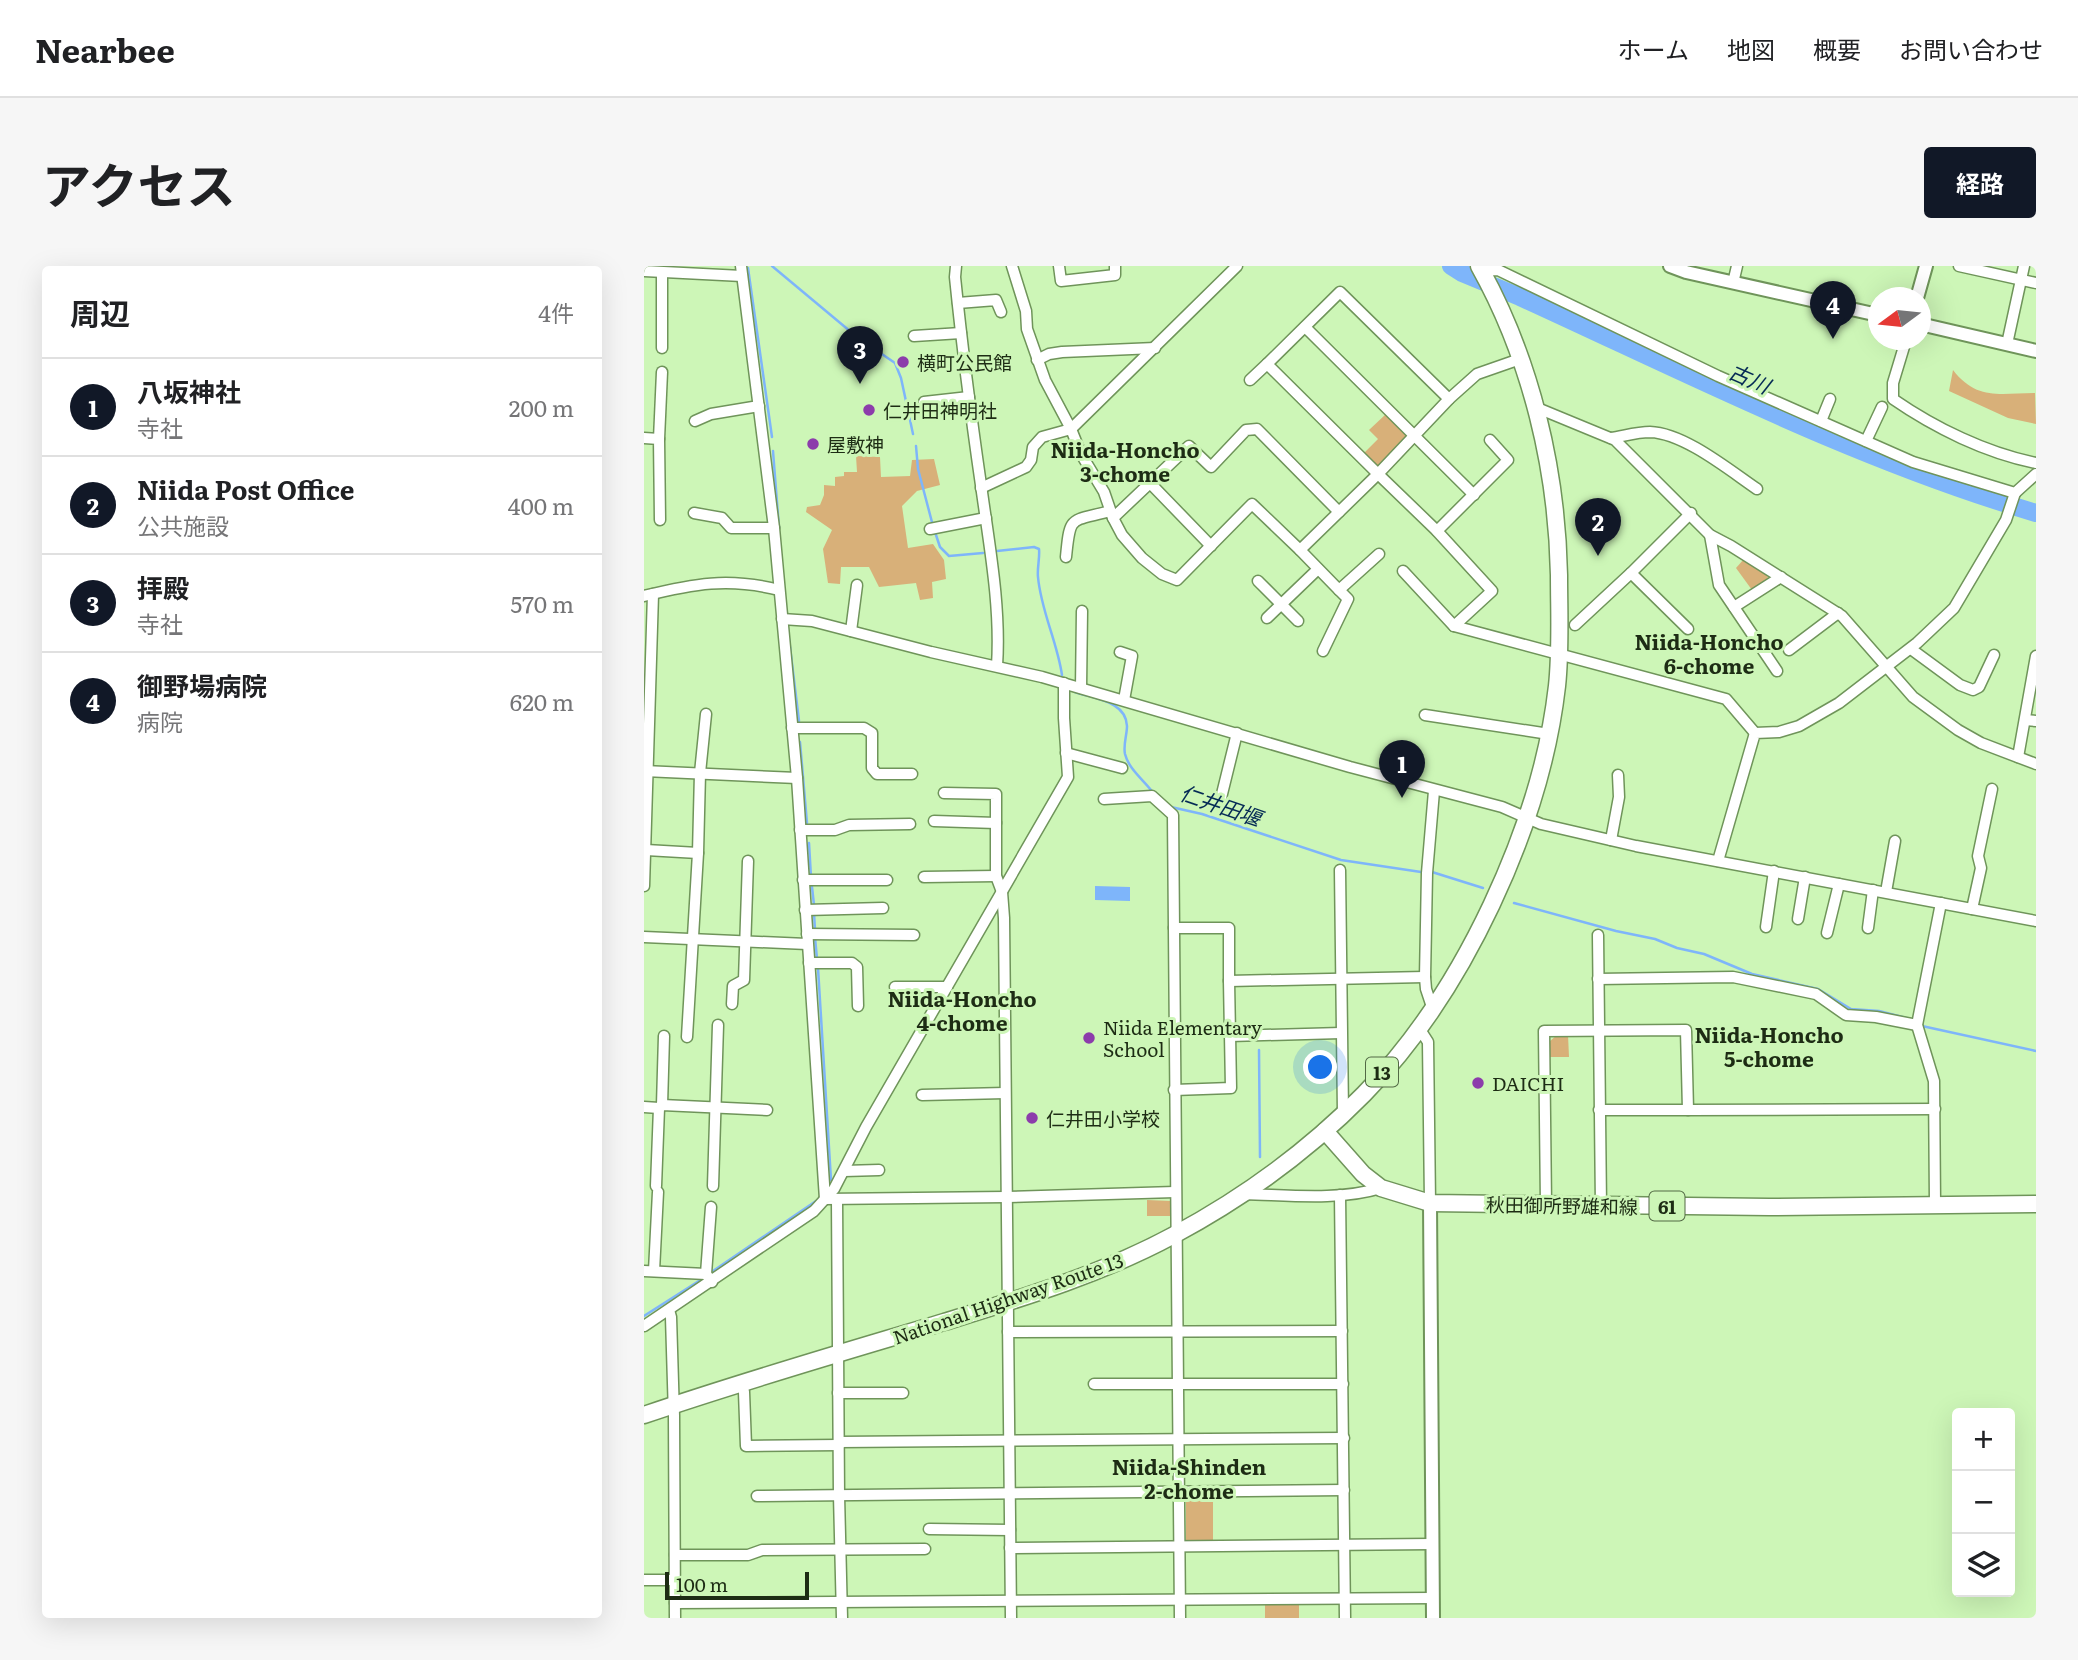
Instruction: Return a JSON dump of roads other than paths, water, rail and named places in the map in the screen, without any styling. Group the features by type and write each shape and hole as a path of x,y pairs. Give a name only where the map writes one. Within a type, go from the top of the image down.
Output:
{"main road":[{"name":"National Highway Route 13","path":"644,1415 742,1382 1008,1302 1110,1266 1178,1233 1243,1194 1325,1131 1367,1091 1419,1028 1478,931 1527,818 1549,734 1560,656 1558,535 1547,458 1520,359 1481,270"},
{"name":"秋田御所野雄和線","path":"1325,1131 1363,1174 1381,1188 1430,1203 1769,1207 2036,1204"}],"street":[{"path":"956,266 968,397 986,517 999,638 996,666"},
{"path":"1012,266 1026,311 1027,329 1045,380 1104,492 1122,535 1142,558 1162,574 1177,580 1252,504 1348,599 1323,651"},
{"path":"1059,266 1061,281 1115,275 1115,266"},
{"path":"981,488 1026,467 1031,460 1033,447 1042,437 1071,429 1237,266"},
{"path":"1670,266 1868,313"},
{"path":"1733,283 1737,266"},
{"path":"1920,287 1926,266"},
{"path":"1959,266 2036,284"},
{"path":"2007,344 2024,266"},
{"path":"1481,270 1499,270 1718,376 1913,462 2015,496"},
{"path":"644,271 741,271 774,528 800,830 825,1199"},
{"path":"662,273 662,348"},
{"path":"1250,380 1340,292 1449,398"},
{"path":"958,303 996,300 1001,312"},
{"path":"1306,327 1474,495"},
{"path":"1931,327 2036,351"},
{"path":"914,336 961,333"},
{"path":"1037,360 1062,352 1154,348"},
{"path":"1903,350 1893,383 1893,399 1914,414 1983,447 2006,457 2036,463"},
{"path":"1300,550 1378,474 1449,398 1476,374 1520,359"},
{"path":"1268,364 1437,531 1492,591 1454,626"},
{"path":"660,520 662,372"},
{"path":"924,402 968,397"},
{"path":"1821,421 1830,399"},
{"path":"695,421 711,414 759,407"},
{"path":"1535,407 1611,438 1710,535 1838,613 1913,697 1958,730 1981,743 2036,764"},
{"path":"1866,441 1882,407"},
{"path":"1066,557 1069,526 1073,521 1111,514 1150,483 1189,446 1211,467 1246,430 1257,429 1339,512"},
{"path":"1611,438 1656,433 1699,449 1757,489"},
{"path":"644,438 659,439"},
{"path":"1437,531 1508,460 1490,440"},
{"path":"1755,733 1779,732 1799,726 1839,703 1911,649 1954,607 2008,515 2015,496 2036,474"},
{"path":"1150,483 1211,545"},
{"path":"694,513 722,517 731,527 774,528"},
{"path":"1575,625 1690,513"},
{"path":"934,529 986,517"},
{"path":"1710,535 1719,585 1777,671"},
{"path":"1339,590 1379,554"},
{"path":"1267,618 1318,569"},
{"path":"1403,571 1454,626 1726,699 1755,733"},
{"path":"1631,573 1688,628"},
{"path":"1734,607 1781,577"},
{"path":"1258,581 1298,621"},
{"path":"644,886 649,595 692,584 713,582 779,590"},
{"path":"851,631 858,585"},
{"path":"1081,688 1083,611"},
{"path":"1789,650 1838,613"},
{"path":"782,619 812,621 1064,683 1434,791 1502,807 1541,824 1611,840 2036,921"},
{"path":"1911,649 1960,685 1973,690 1979,687 1994,655"},
{"path":"1120,652 1132,656 1124,701"},
{"path":"2018,757 2031,720 2035,663"},
{"path":"644,1326 709,1278 814,1211 844,1171 866,1127 1068,777 1064,683"},
{"path":"687,1037 698,853 699,774 706,714"},
{"path":"1425,715 1549,734"},
{"path":"792,728 864,729 872,733 872,768 877,774 912,774"},
{"path":"1220,802 1237,733"},
{"path":"1718,860 1755,733"},
{"path":"1066,753 1122,768"},
{"path":"646,771 796,778"},
{"path":"1611,840 1619,797 1618,775"},
{"path":"1972,909 1981,868 1978,856 1992,789"},
{"path":"1432,1007 1425,977 1427,873 1434,791"},
{"path":"944,793 996,794 996,876 1002,892 1004,918 1011,1618"},
{"path":"1104,799 1152,796 1173,815 1180,1618"},
{"path":"934,821 996,823"},
{"path":"800,830 835,830 849,825 910,824"},
{"path":"1886,892 1895,841"},
{"path":"646,850 698,853"},
{"path":"732,1004 733,986 744,980 748,861"},
{"path":"1340,870 1343,1114"},
{"path":"1766,928 1774,871"},
{"path":"924,877 996,876"},
{"path":"1798,919 1805,877"},
{"path":"803,880 887,880"},
{"path":"1827,933 1839,884"},
{"path":"1868,928 1873,890"},
{"path":"1935,1204 1934,1081 1916,1025 1941,903"},
{"path":"805,910 883,908"},
{"path":"1174,928 1228,928 1231,1088 1174,1090"},
{"path":"644,937 745,941 914,935"},
{"path":"1598,935 1601,1206"},
{"path":"809,963 852,963 857,967 858,1006"},
{"path":"1228,981 1425,977"},
{"path":"1598,979 1733,977 1816,995 1846,1015 1875,1017 1916,1025"},
{"path":"895,987 947,987"},
{"path":"713,1186 718,1025"},
{"path":"1419,1028 1428,1042 1433,1618"},
{"path":"1546,1205 1544,1031 1686,1030 1688,1110"},
{"path":"1230,1035 1341,1033"},
{"path":"664,1036 657,1189 649,1271 709,1278"},
{"path":"922,1095 1005,1093"},
{"path":"644,1107 766,1110"},
{"path":"1599,1110 1935,1109"},
{"path":"844,1171 879,1171"},
{"path":"1243,1194 1340,1195 1381,1188"},
{"path":"825,1199 1175,1192"},
{"path":"1340,1195 1345,1618"},
{"path":"837,1200 842,1618"},
{"path":"709,1278 711,1207"},
{"path":"668,1310 671,1317 674,1405 675,1618"},
{"path":"1008,1332 1342,1331"},
{"path":"742,1382 746,1446 1343,1438"},
{"path":"1094,1384 1343,1384"},
{"path":"838,1393 903,1393"},
{"path":"757,1496 1344,1490"},
{"path":"929,1529 1010,1530"},
{"path":"1010,1548 1432,1544"},
{"path":"675,1555 748,1555 762,1550 925,1549"},
{"path":"644,1580 675,1580"},
{"path":"675,1603 1433,1598"}],"water":[{"path":"1095,886 1130,887 1130,901 1095,900"}],"waterway":[{"name":"仁井田堰","path":"772,266 857,337 895,363 901,378 913,434"},
{"name":"古川","path":"1451,266 1839,442 1969,492 2036,513"},
{"path":"748,268 772,437"},
{"name":"仁井田堰","path":"916,446 918,469 933,526"},
{"path":"773,451 779,528"},
{"name":"仁井田堰","path":"935,532 940,547 949,556 983,553"},
{"name":"仁井田堰","path":"997,551 1034,547 1039,549 1040,590 1062,675"},
{"path":"789,639 799,721"},
{"name":"仁井田堰","path":"1075,692 1108,702 1121,711 1127,726 1124,747 1127,760 1154,794"},
{"path":"800,742 807,823"},
{"name":"仁井田堰","path":"1171,807 1202,814 1341,860 1421,872"},
{"path":"809,843 811,877"},
{"path":"1432,872 1483,888"},
{"path":"812,887 814,905"},
{"path":"1514,903 1655,939 1677,948 1704,954 1752,974 1818,989 1851,1009 1879,1011 1910,1019"},
{"path":"814,913 815,930"},
{"path":"815,937 817,959"},
{"path":"818,968 831,1180"},
{"path":"1922,1026 2036,1051"},
{"path":"1259,1050 1260,1157"},
{"path":"713,1271 816,1201"},
{"path":"644,1316 702,1279"}],"place":[{"name":"御野場病院","path":"1833,339"},
{"name":"横町公民館","path":"903,362"},
{"name":"拝殿","path":"860,384"},
{"name":"仁井田神明社","path":"869,410"},
{"name":"屋敷神","path":"813,444"},
{"name":"Niida Post Office","path":"1598,556"},
{"name":"八坂神社","path":"1402,798"},
{"name":"Niida Elementary School","path":"1089,1038"},
{"name":"DAICHI","path":"1478,1083"},
{"name":"仁井田小学校","path":"1032,1118"}],"district":[{"name":"Niida-Honcho 3-chome","path":"1125,460"},
{"name":"Niida-Honcho 6-chome","path":"1709,652"},
{"name":"Niida-Honcho 4-chome","path":"962,1009"},
{"name":"Niida-Honcho 5-chome","path":"1769,1045"},
{"name":"Niida-Shinden 2-chome","path":"1189,1477"}]}
